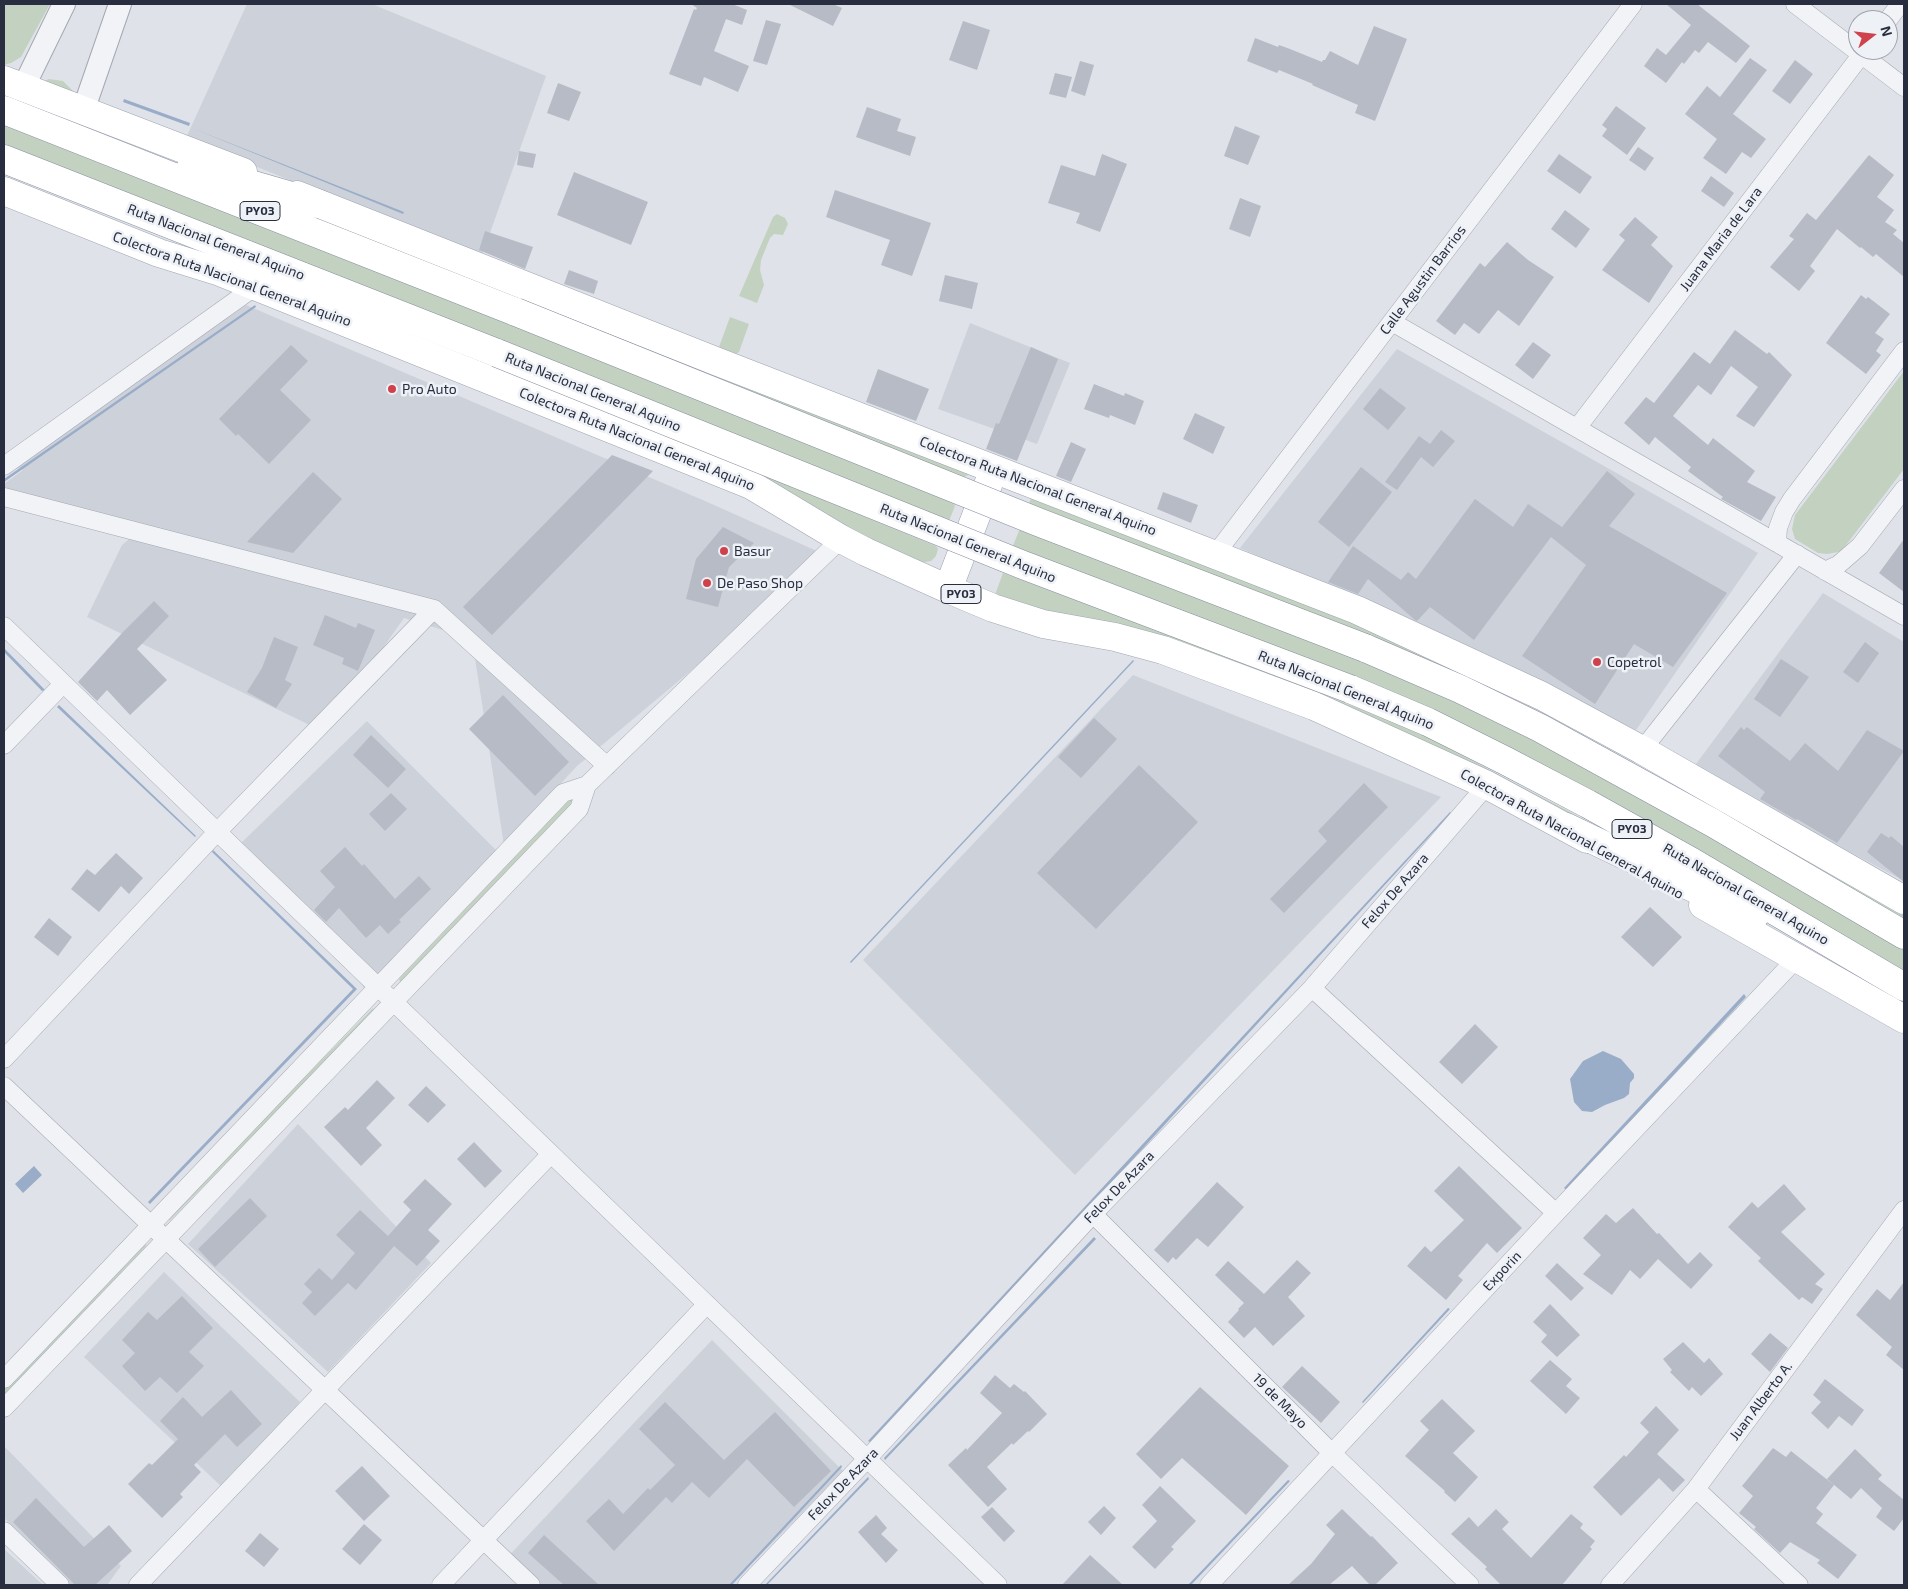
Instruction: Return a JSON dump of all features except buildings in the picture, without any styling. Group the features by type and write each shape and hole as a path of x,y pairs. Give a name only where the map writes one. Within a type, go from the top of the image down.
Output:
{"main road":[{"name":"Colectora Ruta Nacional General Aquino","path":"13,84 212,159 319,204 718,362 1357,610 1542,696 1642,750 1904,900"},
{"name":"PY03","path":"4,110 516,312 1029,518 1365,648 1460,689 1540,728 1713,823 1904,935"},
{"path":"32,121 319,204"},
{"path":"7,160 220,272"},
{"name":"Ruta Nacional General Aquino","path":"7,160 1023,565 1350,689 1428,722 1506,761 1675,853 1904,987"},
{"name":"Colectora Ruta Nacional General Aquino","path":"4,191 160,254 220,272 256,286 751,485 841,539 948,590 993,608 1043,624 1115,637 1163,650 1314,706 1487,785 1566,827 1904,1019"},
{"path":"948,590 994,468"},
{"path":"1566,827 1769,924 1850,954"}],"street":[{"path":"13,84 64,4"},
{"path":"83,111 120,4"},
{"name":"Calle Agustin Barrios","path":"1214,556 1633,4"},
{"path":"1795,4 1848,41"},
{"name":"Juana Maria de Lara","path":"1577,428 1857,60"},
{"path":"1872,60 1904,87"},
{"path":"4,466 256,286"},
{"path":"1392,322 1904,616"},
{"path":"1777,543 1778,528 1784,512 1792,499 1904,351"},
{"path":"1825,571 1838,565 1860,546 1904,488"},
{"path":"4,497 434,609 607,766"},
{"path":"4,1379 564,793 587,785 841,539"},
{"path":"1642,750 1797,554"},
{"path":"4,1059 217,832 434,609"},
{"path":"4,626 998,1585"},
{"path":"4,745 63,684"},
{"path":"4,1408 579,809 587,785"},
{"name":"Felox De Azara","path":"747,1585 867,1459 1093,1214 1312,988 1487,785"},
{"name":"Exporin","path":"1209,1585 1797,958"},
{"path":"1312,988 1556,1213"},
{"path":"4,1086 531,1585"},
{"path":"138,1585 551,1154"},
{"name":"Juan Alberto A.","path":"1610,1585 1696,1489 1904,1210"},
{"name":"19 de Mayo","path":"1093,1214 1333,1454 1470,1585"},
{"path":"441,1585 707,1304"},
{"path":"1696,1489 1799,1585"},
{"path":"4,1531 60,1585"}],"shaded area":[{"path":"247,4 372,4 546,76 481,258 186,138"},
{"path":"246,305 705,501 828,556 577,766 504,845 472,639 404,618 324,732 87,617 122,545 134,535 4,494 4,484 23,470 7,465 223,315 229,317"},
{"path":"970,323 1070,363 1037,444 938,409"},
{"path":"1397,349 1758,553 1636,730 1440,636 1240,548"},
{"path":"1823,593 1904,642 1904,881 1693,768"},
{"path":"1133,675 1441,797 1075,1175 863,960"},
{"path":"367,721 502,856 370,994 238,846"},
{"path":"298,1124 431,1263 328,1372 188,1244"},
{"path":"164,1272 300,1402 222,1487 84,1357"},
{"path":"712,1340 843,1471 731,1585 523,1585 502,1563"},
{"path":"4,1446 121,1566 107,1585 71,1585 4,1518"},
{"path":"4,1549 43,1585 4,1585"}],"green space":[{"path":"4,4 50,4 21,57 4,65"},
{"path":"49,79 63,81 75,93 42,82"},
{"path":"4,122 209,202 954,503 955,506 949,521 4,146"},
{"path":"302,207 970,470 968,475 964,477 433,268 313,216"},
{"path":"777,214 785,218 788,224 783,235 774,234 770,238 761,260 760,270 764,285 757,303 739,296 773,217"},
{"path":"730,317 749,324 739,352 736,354 719,347"},
{"path":"484,360 936,546 938,549 936,556 931,561 921,563 480,363"},
{"path":"1904,371 1904,469 1843,549 1827,554 1818,553 1795,539 1792,529 1795,515"},
{"path":"1034,492 1475,672 1904,913 1904,918 1633,761 1537,710 1470,678 1375,639 1029,503"},
{"path":"1021,526 1301,635 1448,697 1525,733 1904,947 1904,975 1513,753 1012,548"},
{"path":"1003,573 1161,631 1414,730 1593,825 995,595"},
{"path":"574,797 575,801 400,982 399,979"},
{"path":"373,1008 374,1012 170,1220 167,1220 167,1217"},
{"path":"145,1242 146,1246 4,1395 4,1388"}],"water":[{"path":"124,99 190,123 189,126 123,102"},
{"path":"192,128 404,212 403,214"},
{"path":"255,305 256,307 4,482 4,479"},
{"path":"4,648 45,690 42,691 4,652"},
{"path":"1134,661 851,963 850,962"},
{"path":"59,705 196,836 57,707"},
{"path":"1450,812 1090,1206 870,1442 868,1441"},
{"path":"213,850 357,989 150,1204 148,1202 353,989 212,852"},
{"path":"1744,994 1746,997 1567,1190 1564,1188"},
{"path":"1603,1051 1621,1059 1634,1074 1634,1078 1630,1083 1629,1094 1592,1112 1582,1111 1574,1102 1570,1079 1583,1061"},
{"path":"34,1166 42,1175 23,1193 15,1184"},
{"path":"1094,1237 1096,1239 885,1460 884,1458"},
{"path":"1448,1308 1450,1309 1363,1403 1362,1402"},
{"path":"841,1465 842,1467 732,1585 729,1585"},
{"path":"868,1477 869,1479 765,1585"},
{"path":"1288,1480 1290,1481 1191,1585 1188,1585"}],"place":[{"name":"Pro Auto","path":"392,389"},
{"name":"Basur","path":"724,551"},
{"name":"De Paso Shop","path":"707,583"},
{"name":"Copetrol","path":"1597,662"}]}
